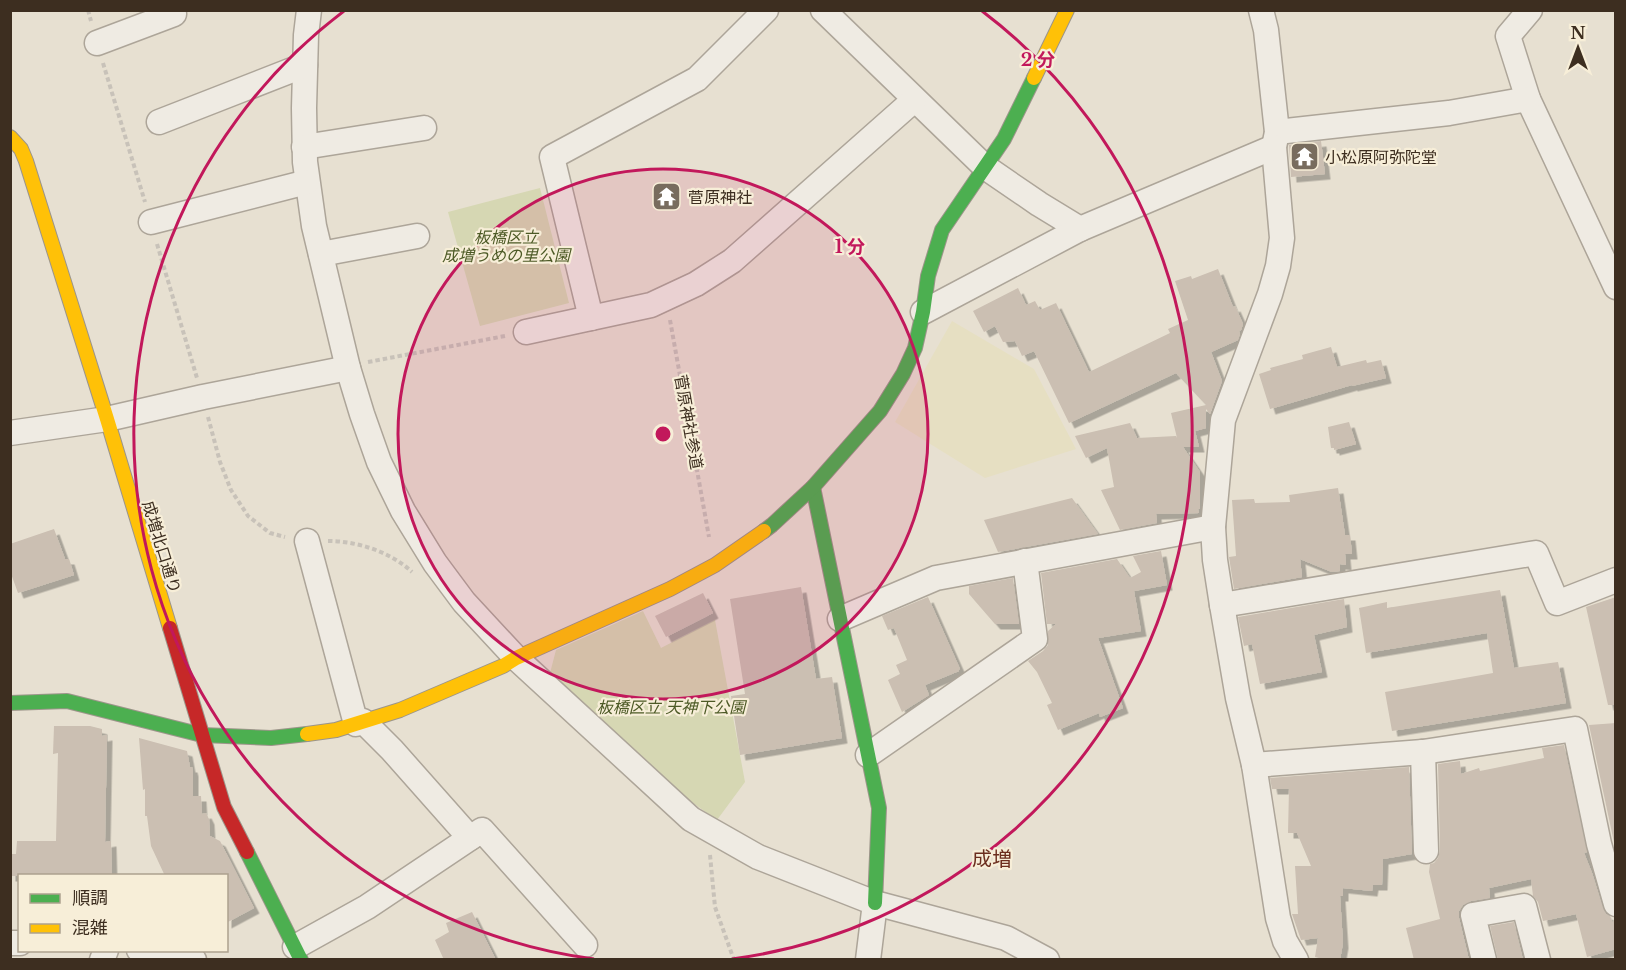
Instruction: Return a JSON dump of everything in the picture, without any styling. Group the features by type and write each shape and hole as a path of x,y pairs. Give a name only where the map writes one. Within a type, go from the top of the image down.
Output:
{"street":[{"path":"97,43 174,14 173,10"},
{"path":"309,10 306,35 304,147 307,182 314,226 353,366 362,414 379,462 403,511 435,562 464,602 516,658 691,819 758,857 874,914 1006,939 1047,960"},
{"path":"591,318 552,157 697,79 766,10"},
{"path":"823,10 985,167 1080,229"},
{"path":"10,703 67,701 202,735 271,738 336,730 400,710 503,666 516,658 670,589 715,565 772,525 813,487 880,411 903,374 915,348 928,276 942,230 1004,139 1067,10"},
{"path":"1261,10 1266,30 1282,238 1278,266 1270,294 1223,420 1213,527 1222,605 1238,698 1254,765 1278,918 1285,941 1296,960"},
{"path":"1530,10 1508,36 1528,99 1616,287"},
{"path":"159,122 305,65"},
{"path":"923,312 1080,229 1276,140 1528,99"},
{"path":"526,332 651,305 696,284 732,261 914,100"},
{"path":"304,147 424,128"},
{"name":"成増北口通り","path":"10,137 27,160 224,807 298,953"},
{"path":"151,222 307,182"},
{"path":"321,254 417,236"},
{"path":"10,433 106,419 353,366"},
{"path":"813,487 879,808 874,914 868,960"},
{"path":"840,619 936,578 1213,527"},
{"path":"307,541 359,723 392,750 470,838"},
{"path":"1222,605 1536,553 1557,603 1616,580"},
{"path":"868,755 1035,639 1025,561"},
{"path":"1254,765 1423,752 1575,729 1599,844 1616,904"},
{"path":"1423,752 1426,850"},
{"path":"298,953 482,830 585,945"},
{"path":"1484,960 1473,915 1524,906 1538,960"},
{"path":"854,960 874,914"},
{"path":"145,952 194,960"}],"path":[{"path":"88,10 203,397 220,462 231,490 248,516 270,533 307,541 336,541 368,548 392,557 418,579"},
{"name":"菅原神社参道","path":"667,298 711,546"},
{"path":"353,366 526,332"},
{"path":"709,849 715,907 734,960"}],"shaded area":[{"path":"952,321 1034,369 1076,449 985,478 895,422"}],"green space":[{"name":"板橋区立 成増うめの里公園","path":"540,188 569,303 480,326 448,212"},
{"name":"板橋区立 天神下公園","path":"643,611 661,648 715,620 745,782 717,820 665,783 550,673 556,650"}],"building":[{"name":"小松原阿弥陀堂","path":"1321,141 1325,174 1291,177 1289,145"},
{"path":"1218,269 1233,307 1235,306 1243,324 1238,340 1211,352 1222,381 1210,414 1206,409 1206,428 1195,431 1199,447 1183,447 1200,472 1199,513 1156,514 1157,523 1120,530 1101,490 1114,487 1107,448 1086,458 1075,436 1130,423 1137,438 1176,436 1177,438 1171,413 1206,405 1176,373 1069,423 1034,351 1022,356 1015,341 1003,342 995,326 984,332 973,311 1018,288 1026,305 1035,301 1040,310 1056,303 1089,372 1170,333 1168,329 1188,320 1175,281 1191,276 1192,279"},
{"path":"1331,347 1337,367 1366,360 1367,363 1381,360 1386,378 1352,385 1270,409 1259,374 1271,370 1270,368 1303,359 1302,355"},
{"path":"1349,422 1356,444 1334,450 1331,448 1328,427"},
{"path":"1338,488 1345,535 1350,535 1352,554 1345,554 1346,565 1340,564 1340,571 1332,572 1300,559 1302,577 1234,589 1229,557 1236,556 1232,500 1254,499 1255,503 1290,502 1289,495"},
{"path":"1072,498 1098,534 998,552 984,520"},
{"path":"54,529 65,559 69,559 74,575 18,593 10,571 10,544"},
{"path":"1161,551 1167,585 1134,591 1141,631 1098,638 1123,708 1100,717 1099,713 1058,730 1047,705 1052,703 1037,672 1028,661 1048,645 1048,631 1056,624 1047,624 1041,573 1117,559 1130,578 1141,572 1133,556"},
{"path":"1013,578 1019,624 995,624 969,594 969,586"},
{"path":"801,587 816,679 832,677 842,738 740,755 731,696 745,694 730,599"},
{"path":"1500,590 1514,668 1558,662 1566,703 1392,731 1385,692 1493,673 1487,633 1366,653 1359,608 1387,602 1387,608"},
{"path":"703,593 713,613 666,637 655,616"},
{"path":"928,597 960,669 925,685 929,695 902,712 888,680 900,674 896,665 907,660 894,628 888,630 882,616"},
{"path":"1616,597 1616,705 1608,705 1586,607"},
{"path":"1344,599 1347,627 1314,635 1322,672 1260,684 1252,644 1244,646 1238,617"},
{"path":"1616,723 1616,847 1615,847 1589,725"},
{"path":"54,726 90,726 102,729 102,736 107,735 105,842 111,841 112,874 18,874 18,876 10,876 10,854 16,854 17,841 56,841 58,753 53,754"},
{"path":"139,738 187,751 193,771 193,796 201,796 202,814 206,813 209,819 210,836 220,841 254,908 228,922 228,874 164,874 151,846 147,816 145,816 145,789 143,790"},
{"path":"1564,745 1587,852 1584,853 1603,908 1612,922 1616,921 1616,949 1587,957 1576,914 1543,921 1538,902 1533,896 1531,879 1489,888 1490,898 1471,901 1463,905 1459,911 1459,918 1469,960 1414,960 1406,928 1440,919 1429,872 1430,864 1438,858 1440,851 1438,764 1460,761 1461,774 1479,768 1480,771 1544,758 1542,748"},
{"path":"1409,767 1412,854 1383,859 1382,885 1373,885 1372,891 1343,888 1343,896 1340,896 1343,943 1340,960 1315,957 1318,938 1301,940 1292,914 1298,914 1295,866 1311,866 1297,833 1288,833 1289,789 1272,789 1270,778"},
{"path":"472,912 496,960 444,960 435,940 449,932 446,923"},
{"path":"1514,922 1523,960 1498,960 1490,926"}],"traffic: fast":[{"path":"764,531 813,487 880,411 903,374 915,348 928,276 942,230 1004,139 1034,78"},
{"path":"813,487 879,808 875,903"},
{"path":"10,703 67,701 202,735 271,738 307,734"},
{"path":"247,852 301,960"}],"traffic: slow":[{"path":"1034,78 1067,10"},
{"path":"10,137 21,149 26,161 170,628"},
{"path":"307,734 336,730 400,710 503,666 516,658 670,589 715,565 764,531"}],"traffic: jam":[{"path":"170,628 224,807 247,852"}],"place":[{"name":"小松原阿弥陀堂","path":"1304,157"},
{"name":"菅原神社","path":"667,197"}],"district":[{"name":"成増","path":"992,859"}]}
